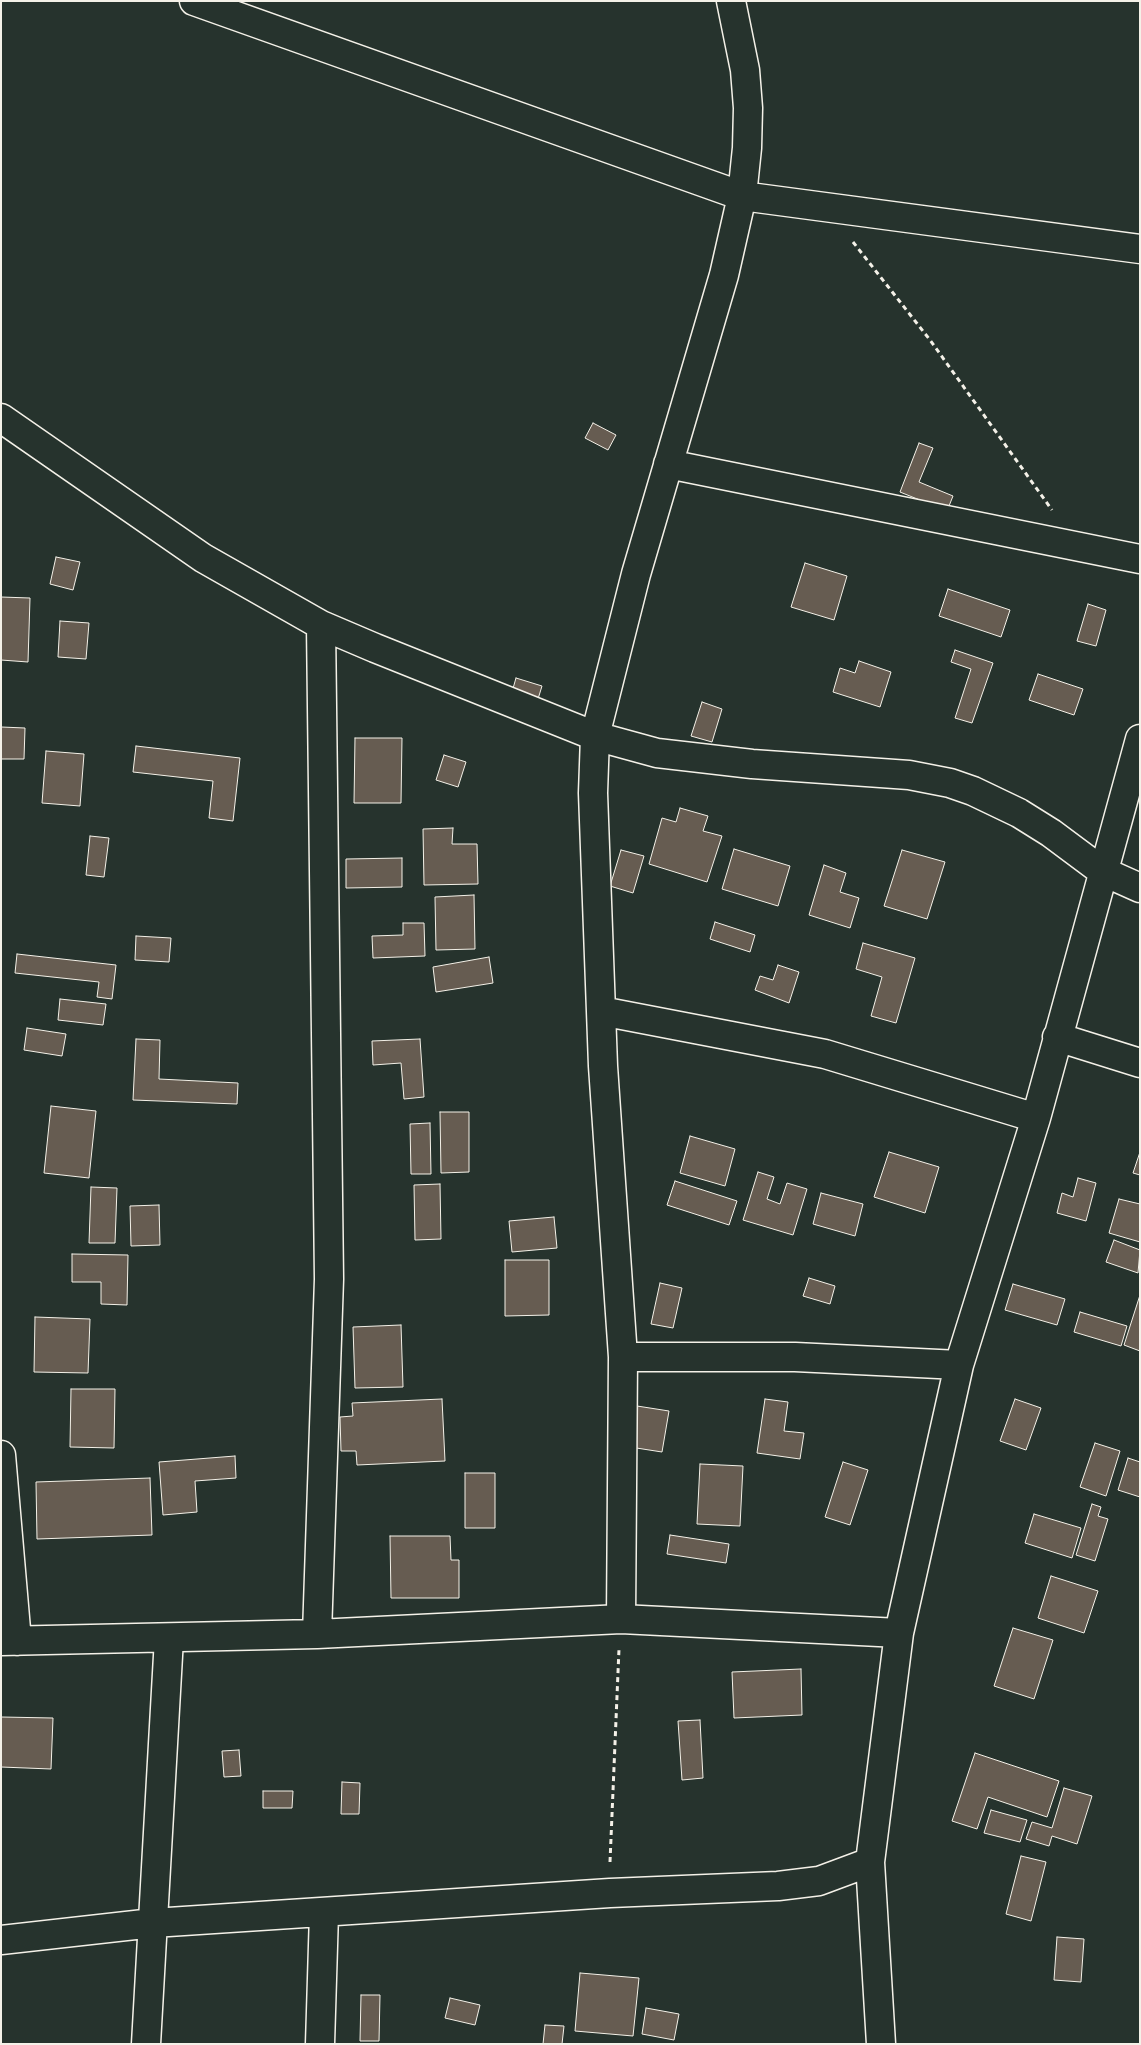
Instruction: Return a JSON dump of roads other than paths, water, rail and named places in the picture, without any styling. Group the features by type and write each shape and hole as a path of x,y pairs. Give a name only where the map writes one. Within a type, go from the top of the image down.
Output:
{"street":[{"path":"194,1 742,196 1140,249"},
{"path":"621,1619 622,1357 602,1066 593,793 595,736 636,574 724,275 742,196 747,148 748,108 745,70 731,1"},
{"path":"1,418 203,558 321,625 595,736 657,753 697,759 909,775 941,781 974,791 1019,813 1051,833 1102,871 1140,888"},
{"path":"668,464 1140,559"},
{"path":"317,1634 329,1279 321,625"},
{"path":"881,2044 870,1862 899,1634 959,1365 1036,1118 1102,871 1140,738"},
{"path":"601,1011 825,1054 1036,1118"},
{"path":"1058,1037 1140,1063"},
{"path":"622,1357 795,1358 959,1365"},
{"path":"1,1455 9,1641 317,1634 621,1619 899,1634"},
{"path":"146,2044 169,1638"},
{"path":"1,1940 153,1923 610,1893 778,1886 811,1882 870,1862"},
{"path":"320,2044 324,1913"}]}
